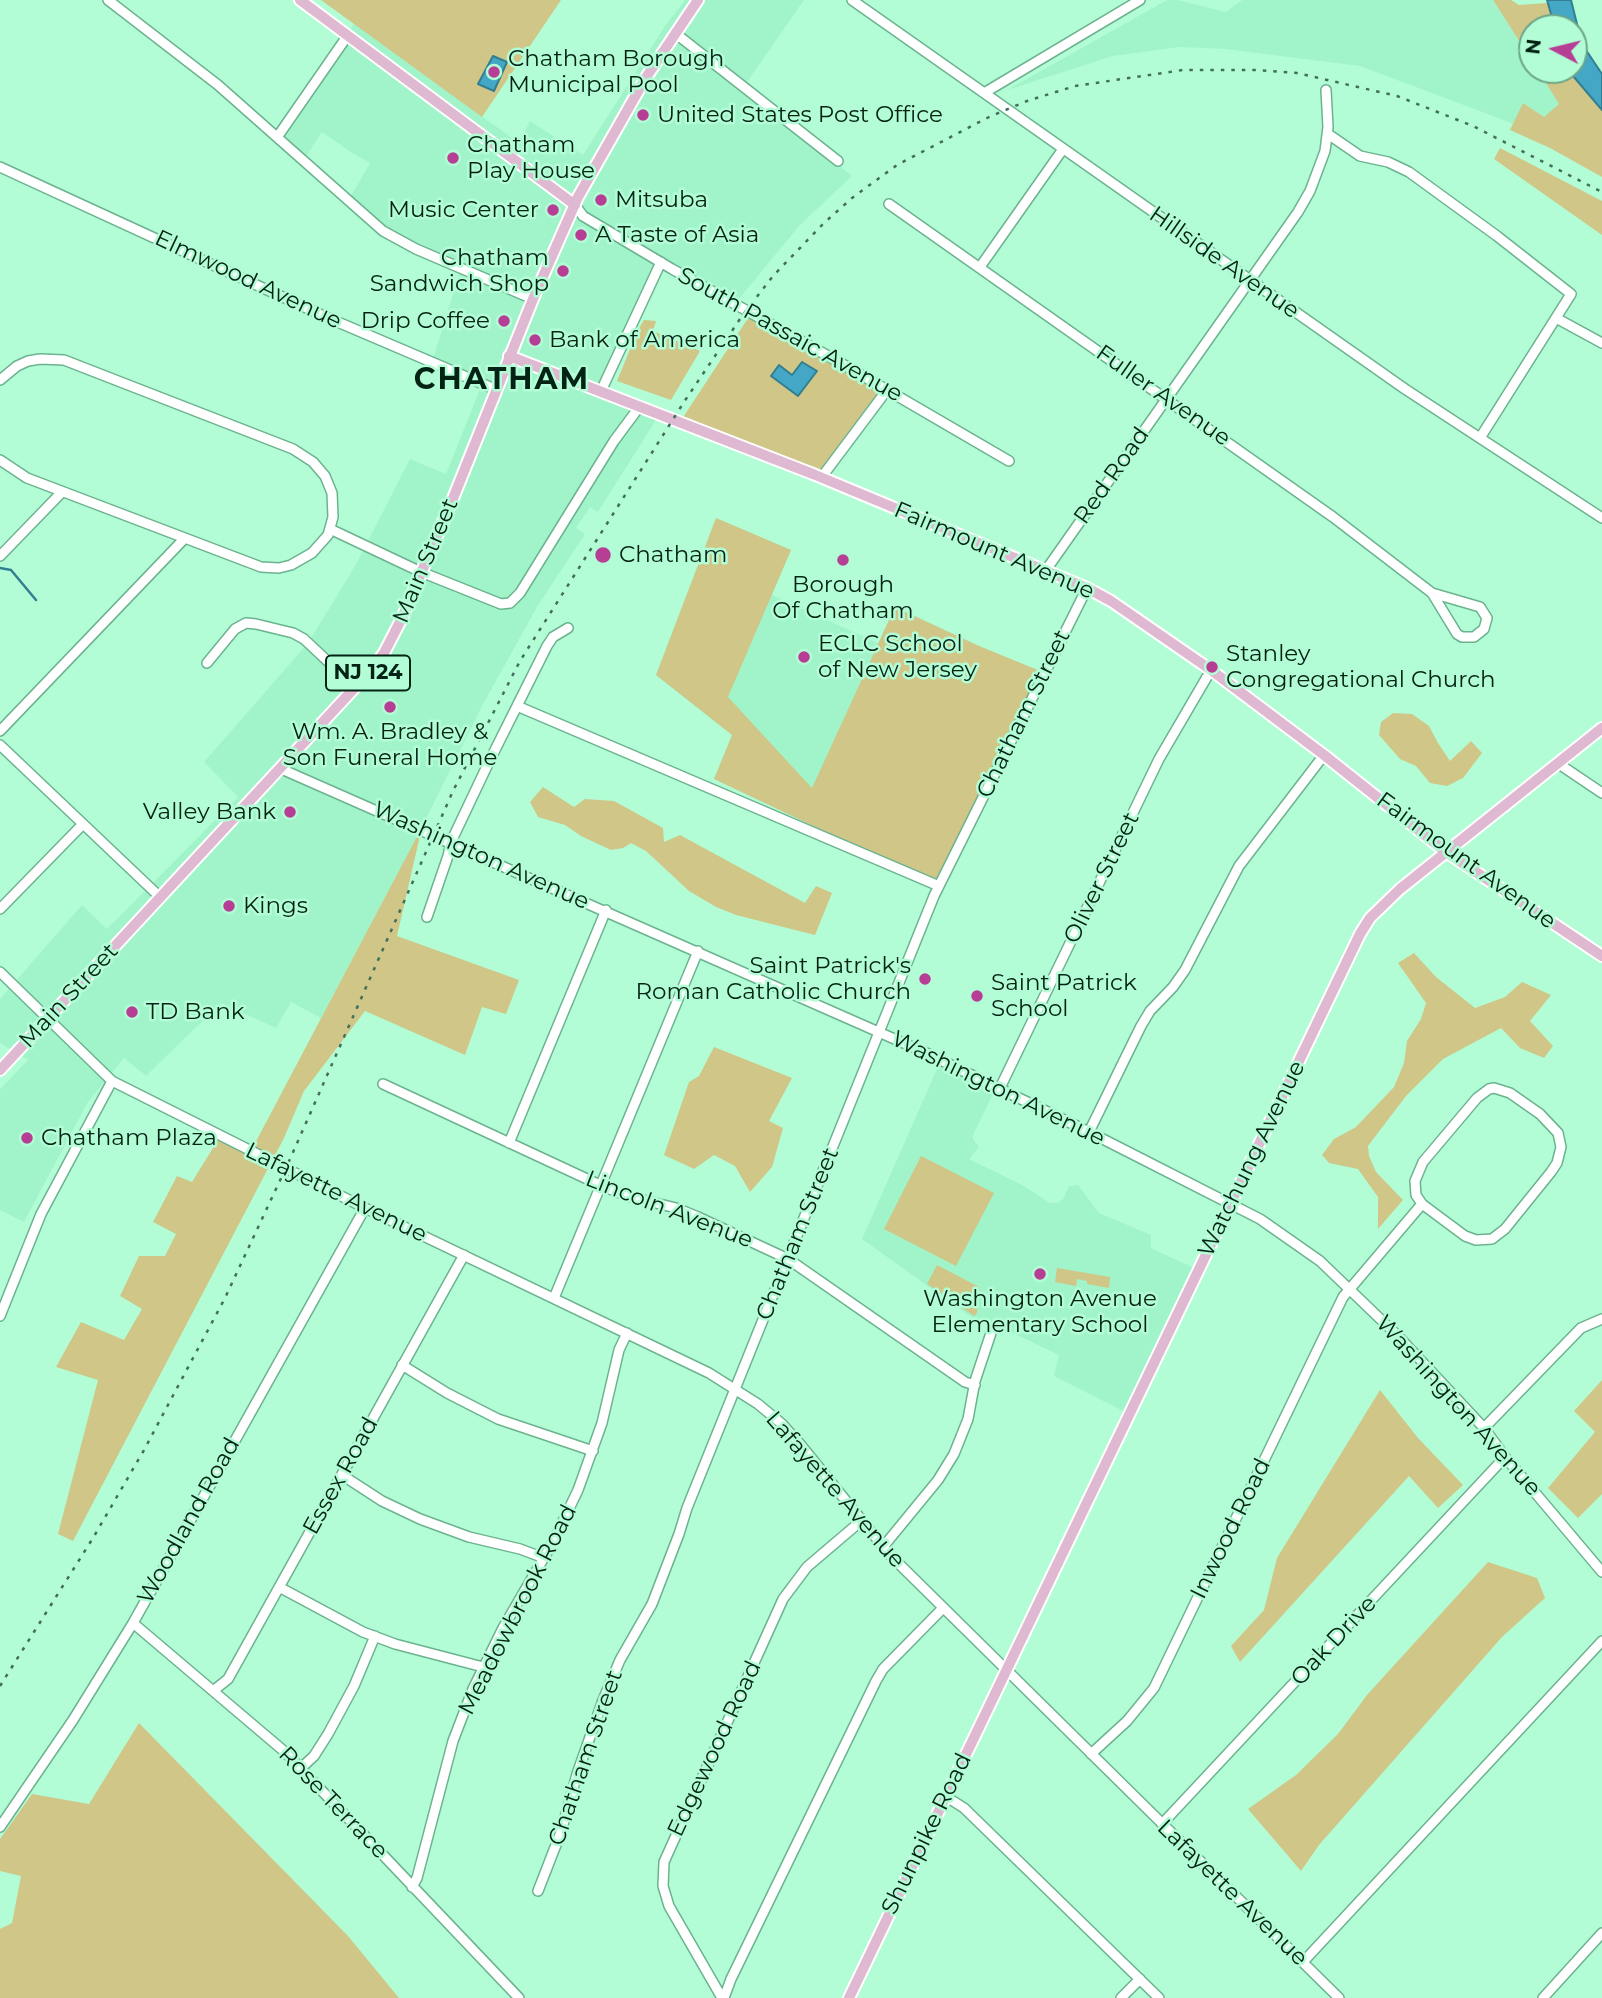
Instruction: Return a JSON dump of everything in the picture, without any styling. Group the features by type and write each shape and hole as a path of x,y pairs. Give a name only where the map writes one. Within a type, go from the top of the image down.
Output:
{"main road":[{"path":"300,0 575,205"},
{"name":"Main Street","path":"0,1070 373,668 390,642 575,205 622,116 698,0"},
{"name":"Fairmount Avenue","path":"509,356 821,478 1087,588 1211,670 1446,852 1602,956"},
{"name":"Watchung Avenue","path":"1005,1671 1360,934 1379,908 1602,729"},
{"name":"Shunpike Road","path":"849,1998 1005,1671"}],"street":[{"path":"107,0 218,85 383,231 415,249 533,299"},
{"name":"Hillside Avenue","path":"852,0 1405,389 1602,518"},
{"path":"984,93 1140,0"},
{"path":"675,33 838,161"},
{"path":"278,136 348,34"},
{"name":"Red Road","path":"1046,570 1298,212 1320,168 1328,134 1326,90"},
{"path":"1328,134 1360,156 1388,162 1409,172 1570,293 1480,438"},
{"path":"980,267 1063,149"},
{"name":"Elmwood Avenue","path":"0,167 326,317 497,390"},
{"name":"Fuller Avenue","path":"890,204 1294,489 1432,593 1480,607 1487,618 1484,629 1474,637 1457,634 1432,593"},
{"name":"South Passaic Avenue","path":"575,205 583,216 1009,461"},
{"path":"601,391 661,261"},
{"path":"1556,318 1602,343"},
{"path":"0,380 28,361 64,360 293,449 313,462 325,476 333,505 330,529 312,554 291,565 279,568 255,566 27,478 0,460"},
{"path":"821,478 887,390"},
{"path":"330,529 421,572 501,604 510,603 520,593 614,441 640,406"},
{"path":"0,556 62,492"},
{"path":"0,731 184,539"},
{"name":"Chatham Street","path":"538,1891 561,1832 577,1774 603,1700 620,1660 652,1604 687,1508 939,886 1087,588"},
{"path":"207,663 235,629 246,623 256,624 304,639 355,687"},
{"path":"427,917 451,842 517,706 553,637 568,628"},
{"name":"Oliver Street","path":"999,1090 1158,760 1211,670"},
{"path":"517,706 939,886"},
{"path":"0,745 160,897"},
{"path":"1089,1132 1141,1026 1150,1011 1185,970 1239,866 1324,755"},
{"path":"1559,764 1602,793"},
{"name":"Washington Avenue","path":"279,768 880,1032 1089,1132 1230,1203 1286,1236 1320,1261 1399,1337 1484,1429 1602,1573"},
{"path":"0,909 83,824"},
{"path":"509,1143 606,910"},
{"path":"554,1298 698,951"},
{"name":"Lafayette Avenue","path":"0,972 112,1081 365,1208 736,1388 782,1424 883,1548 1337,1997"},
{"path":"0,1316 41,1214 112,1081"},
{"name":"Lincoln Avenue","path":"383,1084 600,1185 698,1217 788,1259 965,1382 975,1385"},
{"path":"1489,1089 1502,1090 1521,1099 1558,1133 1561,1147 1557,1163 1505,1229 1492,1239 1476,1240 1465,1236 1422,1204 1416,1195 1415,1181 1423,1162 1477,1098 1489,1089"},
{"name":"Inwood Road","path":"1091,1754 1128,1721 1154,1688 1319,1346 1350,1288 1422,1204"},
{"name":"Woodland Road","path":"0,1827 73,1720 132,1623 365,1208"},
{"name":"Essex Road","path":"213,1691 228,1679 464,1255"},
{"path":"1484,1429 1581,1328 1602,1319"},
{"path":"883,1548 934,1486 954,1454 968,1419 975,1385 993,1327"},
{"name":"Meadowbrook Road","path":"412,1887 417,1878 453,1741 483,1667 573,1501 602,1423 619,1350 626,1334"},
{"path":"402,1365 447,1393 498,1419 593,1451"},
{"name":"Oak Drive","path":"1162,1824 1505,1457"},
{"path":"342,1475 382,1500 438,1526 544,1558"},
{"name":"Edgewood Road","path":"723,1998 669,1906 663,1886 664,1862 783,1599 807,1567 861,1521"},
{"path":"279,1587 395,1644 483,1667"},
{"path":"723,1998 876,1681 883,1669 943,1608"},
{"name":"Rose Terrace","path":"132,1623 301,1768 519,1998"},
{"path":"301,1768 314,1756 334,1722 354,1686 375,1636"},
{"path":"1303,1962 1602,1641"},
{"path":"946,1796 964,1808 1159,1998"},
{"path":"1543,1998 1602,1933"},
{"path":"1121,1998 1140,1979"}],"shaded area":[{"path":"321,0 561,0 482,117"},
{"path":"685,0 804,0 743,88 852,176 800,225 734,305 660,262 598,398 656,420 598,512 590,507 576,528 585,534 537,607 482,706 422,827 321,1018 291,1002 276,1028 221,1003 146,1076 124,1058 88,1102 24,1222 0,1210 0,1089 28,1060 0,1043 0,999 82,905 107,929 238,797 204,762 308,643 355,566 410,459 446,474 482,384 432,362 461,268 385,232 348,201 370,163 322,132 303,161 277,135 354,24 519,143 530,121 583,155 665,26"},
{"path":"1167,0 1178,0 1226,12 1242,0 1493,0 1518,39 1518,84 1547,84 1560,104 1544,117 1523,103 1514,124 1360,66 1225,49 1180,47 1113,56 1007,90"},
{"path":"1493,0 1511,0 1519,5 1547,3 1551,14 1518,14 1518,39"},
{"path":"1547,84 1580,84 1602,110 1602,177 1550,148 1510,130 1523,103 1544,117 1559,104"},
{"path":"1500,148 1602,201 1602,235 1494,159"},
{"path":"752,312 887,389 820,478 680,422"},
{"path":"644,320 656,321 653,331 700,351 671,400 617,381"},
{"path":"716,518 791,550 772,595 878,643 895,607 1045,673 938,885 714,779 732,735 656,675"},
{"path":"716,518 791,550 728,697 812,788 895,607 1045,673 938,885 714,779 732,735 656,675"},
{"path":"1393,713 1412,714 1429,726 1450,761 1471,741 1482,753 1463,778 1447,786 1430,783 1416,766 1400,759 1379,735 1381,722"},
{"path":"543,787 574,807 585,799 614,801 663,828 664,842 680,835 805,903 816,886 832,893 815,935 736,915 716,907 689,891 646,851 631,843 611,850 565,825 538,817 530,802"},
{"path":"422,827 397,936 519,980 506,1014 482,1007 465,1055 365,1011 304,1091 284,1138 73,1541 58,1534 98,1380 56,1367 81,1322 124,1340 142,1309 120,1296 139,1256 165,1256 176,1234 153,1222 177,1176 192,1182 221,1135 252,1149"},
{"path":"1414,953 1436,977 1475,1008 1505,997 1522,982 1551,995 1530,1021 1553,1046 1544,1058 1520,1048 1501,1028 1443,1059 1406,1096 1368,1146 1376,1172 1403,1200 1378,1229 1378,1197 1358,1169 1329,1163 1322,1155 1334,1139 1356,1127 1394,1087 1404,1063 1407,1041 1421,1019 1426,1003 1398,963"},
{"path":"714,1047 792,1078 769,1121 783,1128 772,1167 750,1192 735,1166 714,1155 694,1169 664,1155 689,1082 699,1076"},
{"path":"941,1060 996,1088 973,1135 979,1147 969,1159 1024,1186 1050,1203 1063,1199 1069,1186 1078,1185 1099,1213 1151,1235 1151,1248 1198,1270 1129,1414 1054,1376 1059,1355 1000,1327 978,1322 862,1239"},
{"path":"921,1156 994,1193 956,1266 884,1229"},
{"path":"937,1265 979,1287 977,1313 974,1316 927,1284"},
{"path":"1057,1268 1110,1277 1109,1288 1087,1284 1087,1281 1077,1279 1076,1286 1055,1282"},
{"path":"1602,1380 1602,1494 1578,1518 1548,1488 1595,1432 1574,1411"},
{"path":"1380,1390 1418,1438 1463,1485 1438,1508 1409,1476 1240,1662 1231,1646 1264,1610 1277,1558"},
{"path":"1488,1562 1537,1578 1545,1598 1502,1637 1319,1845 1301,1871 1248,1809 1296,1775 1338,1734 1367,1695"},
{"path":"139,1723 348,1936 399,1998 0,1998 0,1929 12,1923 21,1876 0,1871 0,1839 32,1794 89,1804"}],"water":[{"path":"1547,0 1571,0 1574,14 1551,14"},
{"path":"1588,53 1602,74 1602,110 1580,84 1588,84"},
{"name":"Chatham Borough Municipal Pool","path":"493,56 507,62 494,91 478,84"},
{"path":"802,362 817,371 798,396 771,376 779,365 792,375"}],"waterway":[{"path":"0,568 11,570 36,600"}],"railway":[{"path":"0,1686 93,1538 144,1450 225,1298 290,1159 453,791 520,661 684,402 742,316 773,276 824,223 852,198 897,165 989,117 1027,101 1075,86 1183,70 1297,73 1397,96 1473,126 1602,192"}],"place":[{"name":"Chatham Borough Municipal Pool","path":"494,72"},
{"name":"United States Post Office","path":"643,115"},
{"name":"Chatham Play House","path":"453,158"},
{"name":"Mitsuba","path":"601,200"},
{"name":"Music Center","path":"553,210"},
{"name":"A Taste of Asia","path":"581,235"},
{"name":"Chatham Sandwich Shop","path":"563,271"},
{"name":"Drip Coffee","path":"504,321"},
{"name":"Bank of America","path":"535,340"},
{"name":"Chatham","path":"603,555"},
{"name":"Borough Of Chatham","path":"843,560"},
{"name":"ECLC School of New Jersey","path":"804,657"},
{"name":"Stanley Congregational Church","path":"1212,667"},
{"name":"Wm. A. Bradley & Son Funeral Home","path":"390,707"},
{"name":"Valley Bank","path":"290,812"},
{"name":"Kings","path":"229,906"},
{"name":"Saint Patrick's Roman Catholic Church","path":"925,979"},
{"name":"Saint Patrick School","path":"977,996"},
{"name":"TD Bank","path":"132,1012"},
{"name":"Chatham Plaza","path":"27,1138"},
{"name":"Washington Avenue Elementary School","path":"1040,1274"}],"district":[{"name":"CHATHAM","path":"502,380"}]}
